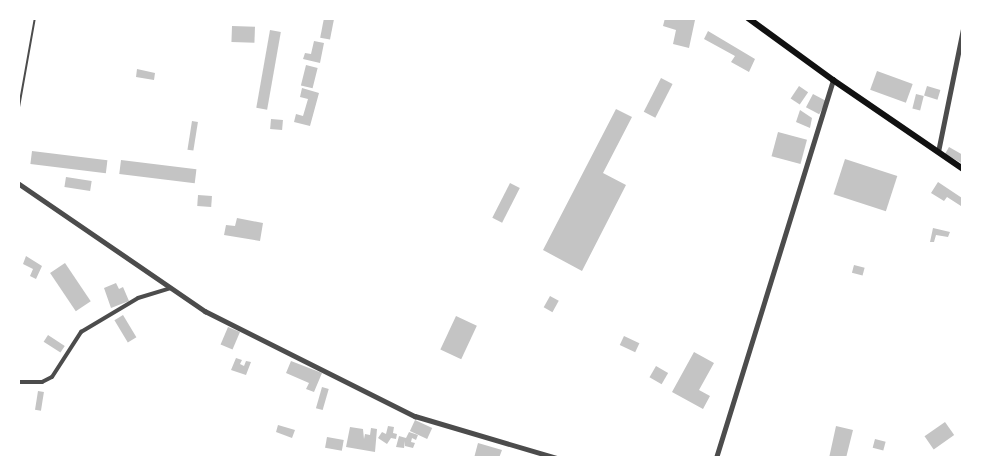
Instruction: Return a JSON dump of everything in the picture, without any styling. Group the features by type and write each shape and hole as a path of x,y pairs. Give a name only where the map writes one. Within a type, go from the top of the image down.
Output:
{"main road":[{"path":"748,18 833,80 963,169"}],"street":[{"path":"938,152 963,29"},
{"path":"716,458 833,80"},
{"path":"18,183 205,311 415,416 557,458"},
{"path":"18,382 42,382 52,377 81,332 138,298 171,288"}],"lane":[{"path":"18,113 35,18"}],"building":[{"path":"324,18 334,20 330,40 320,38"},
{"path":"665,18 695,20 689,48 673,44 676,30 663,26"},
{"path":"232,26 255,27 254,43 231,42"},
{"path":"270,30 281,32 267,110 256,108"},
{"path":"708,31 755,59 749,72 731,62 735,56 704,39"},
{"path":"314,41 324,43 320,63 303,59 305,53 311,54"},
{"path":"306,65 318,68 313,88 301,85"},
{"path":"137,69 155,73 154,80 136,77"},
{"path":"877,71 913,84 906,103 870,90"},
{"path":"661,78 673,84 655,118 644,112"},
{"path":"799,86 808,92 800,105 791,98"},
{"path":"927,86 940,90 937,100 924,96"},
{"path":"302,88 319,93 310,126 294,122 296,114 303,116 308,99 300,97"},
{"path":"813,94 826,101 819,114 806,107"},
{"path":"916,94 924,96 920,110 912,109"},
{"path":"616,109 632,117 603,173 626,185 582,271 543,250"},
{"path":"800,110 812,118 810,128 796,122"},
{"path":"271,119 283,120 282,130 270,129"},
{"path":"192,121 198,122 193,151 187,150"},
{"path":"778,132 807,140 801,164 772,156"},
{"path":"949,147 963,155 963,164 945,154"},
{"path":"32,151 107,160 106,173 30,164"},
{"path":"845,159 897,176 886,211 834,194"},
{"path":"121,160 196,169 195,183 119,174"},
{"path":"66,177 92,181 90,191 64,187"},
{"path":"938,182 962,198 961,206 947,197 944,201 931,193"},
{"path":"510,183 520,188 502,223 492,218"},
{"path":"198,195 212,196 211,207 197,206"},
{"path":"237,218 263,223 260,241 224,235 226,225 235,226"},
{"path":"933,228 950,232 948,237 936,235 934,242 930,242"},
{"path":"26,256 42,266 36,279 30,276 33,269 23,264"},
{"path":"65,263 91,301 76,311 50,273"},
{"path":"854,265 865,268 863,276 852,273"},
{"path":"116,283 119,289 123,287 129,301 111,308 104,288"},
{"path":"550,296 559,301 552,312 544,307"},
{"path":"123,315 136,337 128,342 114,320"},
{"path":"456,316 477,326 461,359 440,350"},
{"path":"228,327 240,332 233,350 221,344"},
{"path":"48,335 65,346 60,353 44,342"},
{"path":"624,336 639,343 635,352 620,345"},
{"path":"694,352 714,363 699,390 710,396 703,409 672,392"},
{"path":"236,358 242,360 240,364 244,366 246,361 251,362 246,375 231,370"},
{"path":"291,361 322,373 314,392 306,389 309,383 286,373"},
{"path":"656,366 668,373 662,384 650,377"},
{"path":"322,387 329,389 323,410 316,408"},
{"path":"38,391 44,392 41,411 35,410"},
{"path":"415,420 432,428 427,439 410,431"},
{"path":"945,422 954,435 934,449 925,436"},
{"path":"278,425 295,430 292,438 276,432"},
{"path":"388,426 394,427 393,433 397,434 396,439 391,438 387,444 378,438 382,432 386,434"},
{"path":"836,426 853,430 846,458 829,458"},
{"path":"350,427 363,429 364,439 365,434 370,435 371,428 377,429 375,452 346,447"},
{"path":"409,432 418,435 416,440 412,438 411,442 415,443 413,448 405,446 405,441 404,448 396,447 399,436 406,438"},
{"path":"327,437 344,440 342,451 325,448"},
{"path":"875,439 886,442 883,451 873,448"},
{"path":"478,443 502,450 499,458 474,458"}]}
